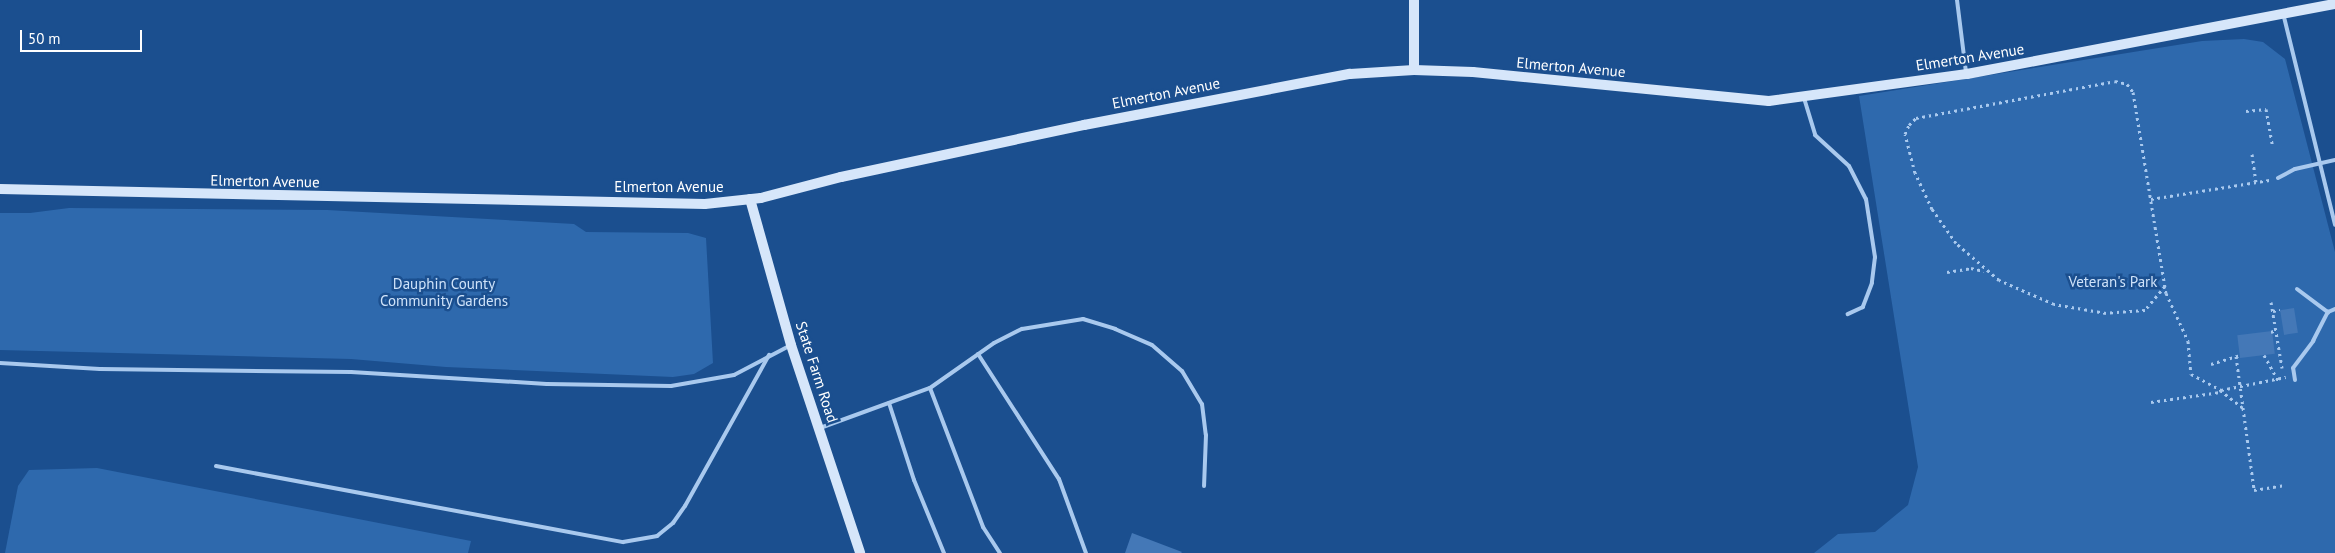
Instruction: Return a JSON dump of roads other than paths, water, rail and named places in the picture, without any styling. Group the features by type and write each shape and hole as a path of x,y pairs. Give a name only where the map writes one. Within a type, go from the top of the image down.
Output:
{"main road":[{"path":"1414,0 1414,70"},
{"name":"Elmerton Avenue","path":"0,188 705,204 750,199 926,158 1265,88 1350,74 1414,70 1473,72 1769,101 1967,74 2284,17 2335,4"},
{"name":"State Farm Road","path":"750,199 791,345 860,553"}],"lane":[{"path":"1957,0 1967,74"},
{"path":"2284,17 2335,225"},
{"path":"1804,96 1815,136 1849,166 1866,199 1874,257 1872,283 1863,307 1848,314"},
{"path":"2278,178 2295,169 2335,160"},
{"path":"2297,289 2328,312"},
{"path":"2295,380 2293,368 2313,341 2328,312 2335,310"},
{"path":"820,428 930,388 978,354 1022,329 1083,319 1115,328 1152,345 1182,371 1202,404 1206,435 1204,486"},
{"path":"0,363 100,369 351,372 547,384 672,386 734,375 791,345"},
{"path":"978,354 1059,479 1086,553"},
{"path":"216,466 623,542 657,536 673,523 685,506 769,356"},
{"path":"930,388 983,527 1000,553"},
{"path":"889,403 927,516 944,553"}],"park label":[{"name":"Veteran's Park","path":"2113,282"},
{"name":"Dauphin County Community Gardens","path":"444,292"}]}
